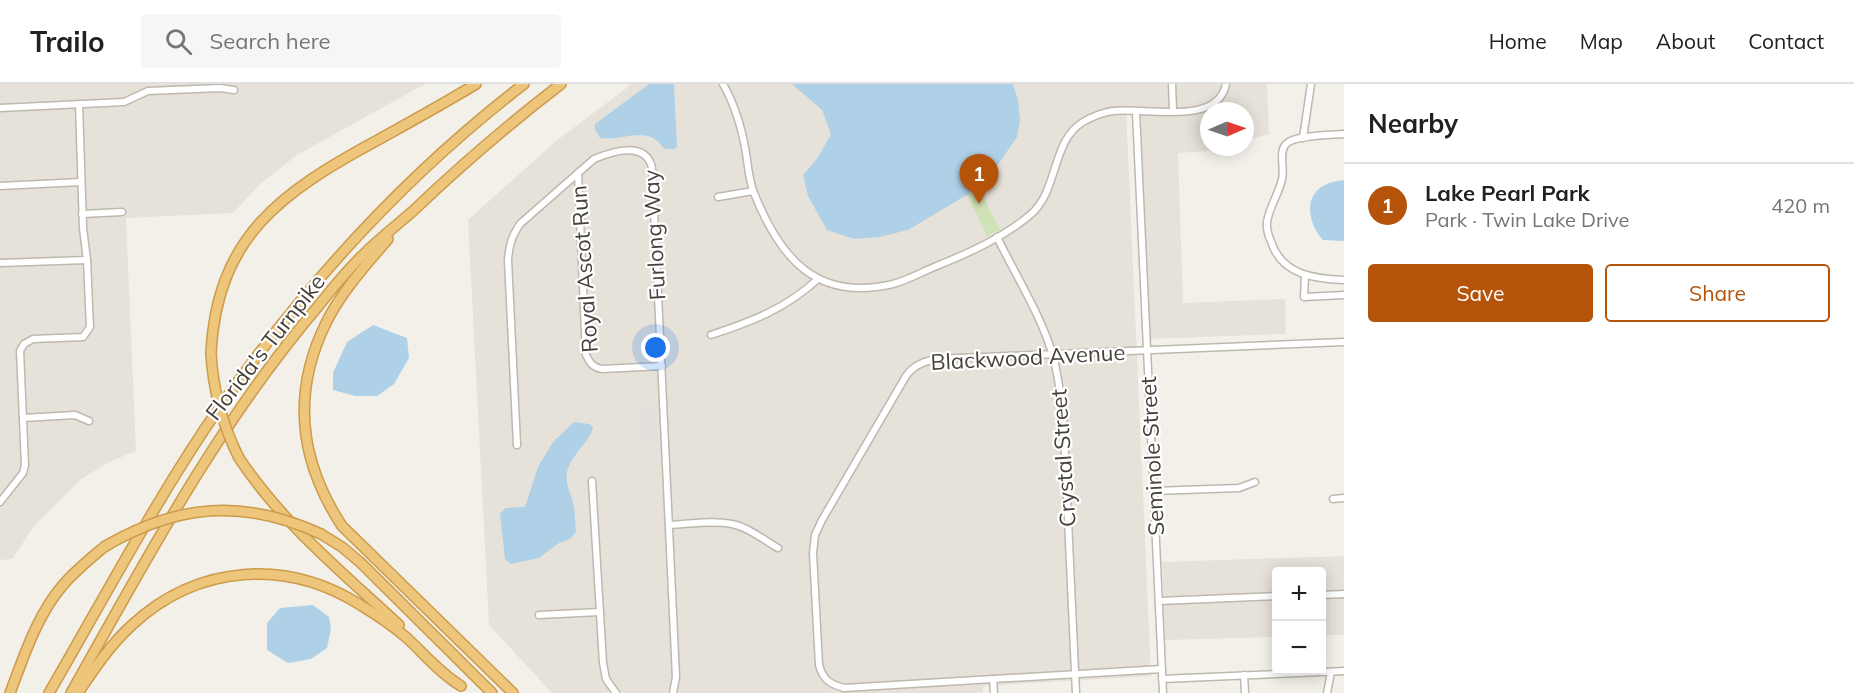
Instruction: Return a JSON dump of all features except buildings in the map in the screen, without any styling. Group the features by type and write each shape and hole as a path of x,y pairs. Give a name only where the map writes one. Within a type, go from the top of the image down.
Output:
{"highway":[{"path":"465,689 300,532 256,484 239,458 227,433 212,378 212,353 213,327 228,273 247,240 276,206 321,172 476,84"},
{"name":"Florida's Turnpike","path":"49,693 203,431 283,322 336,260 436,156 524,84"},
{"name":"Florida's Turnpike","path":"71,693 178,502 243,403 320,303 367,251 475,152 561,84"},
{"path":"411,213 360,272 341,297 326,324 313,356 306,384 304,414 306,444 315,475 327,502 342,526 513,693"},
{"path":"10,693 44,613 62,586 79,568 129,532 155,522 202,512 255,513 301,525 342,547 492,693"},
{"path":"78,693 112,645 148,611 188,588 214,579 241,574 266,573 315,582 338,591 405,636 448,678 465,689"}],"street":[{"path":"723,84 738,117 753,191 779,244 794,261 818,279 840,286 867,288 895,283 970,252 1031,214 1041,203 1064,146 1072,132 1083,122 1113,111 1198,111 1215,105 1224,95 1226,84"},
{"path":"1172,84 1173,111"},
{"path":"1304,138 1311,84"},
{"path":"0,108 124,102 148,91 220,88 234,90"},
{"path":"0,502 23,473 25,465 20,351 24,344 33,339 83,337 90,327 82,214 79,104"},
{"name":"Seminole Street","path":"1136,112 1163,693"},
{"path":"1344,134 1304,138 1284,145 1282,179 1267,223 1267,232 1275,254 1286,266 1305,276 1344,280"},
{"name":"Furlong Way","path":"517,445 509,246 513,235 520,224 594,159 607,154 634,150 643,152 650,159 662,366 676,677 673,693"},
{"name":"Royal Ascot Run","path":"578,173 586,355 596,368 662,366"},
{"path":"0,186 81,182"},
{"path":"718,197 753,191"},
{"path":"82,214 122,212"},
{"name":"Crystal Street","path":"997,237 1040,324 1052,354 1063,412 1076,693"},
{"path":"0,263 87,260"},
{"path":"1305,276 1304,297 1344,295"},
{"path":"711,335 759,319 799,296 818,279"},
{"name":"Blackwood Avenue","path":"993,679 844,688 827,682 821,674 813,553 815,535 913,367 936,359 1344,342"},
{"path":"23,418 75,416 88,421"},
{"path":"592,481 603,663 606,679 616,693"},
{"path":"1154,491 1239,488 1255,482"},
{"path":"1333,499 1344,498"},
{"path":"670,525 733,524 778,548"},
{"path":"1326,595 1344,594"},
{"path":"1159,601 1272,596"},
{"path":"539,615 600,612"},
{"path":"994,693 993,679 1162,669"},
{"path":"1162,679 1344,671"},
{"path":"1326,693 1331,672"},
{"path":"1244,675 1245,693"}],"shaded area":[{"path":"0,84 425,84 297,155 259,185 233,213 126,218 136,451 109,462 80,480 35,525 12,559 0,560"},
{"path":"632,84 1267,84 1269,134 1254,138 1254,102 1200,102 1200,152 1178,153 1183,303 1285,299 1286,334 1146,339 1136,107 1126,107 1151,676 983,686 983,693 552,693 489,625 468,220 556,141"},
{"path":"655,409 657,441 641,442 640,410"},
{"path":"1344,556 1344,635 1326,635 1326,567 1272,567 1272,637 1165,640 1162,562"}],"green space":[{"path":"971,173 1000,230 987,236 959,178"}],"water":[{"path":"649,84 674,84 677,147 664,149 658,141 643,135 600,138 595,124"},
{"path":"792,84 1013,84 1018,100 1020,120 1017,137 997,166 970,193 908,230 879,237 854,239 827,230 808,196 803,175 817,159 831,134 822,110"},
{"path":"1344,180 1344,241 1323,240 1311,219 1313,196 1325,185"},
{"path":"373,325 407,338 409,358 394,384 377,396 355,396 333,390 333,373 347,342"},
{"path":"574,422 589,424 593,427 567,472 576,532 570,539 559,543 539,558 511,564 505,559 500,514 505,508 525,507 538,467 553,442"},
{"path":"313,605 329,617 331,629 327,648 311,659 288,663 267,650 267,623 280,608"}],"place":[{"name":"Lake Pearl Park","path":"979,204"}]}
